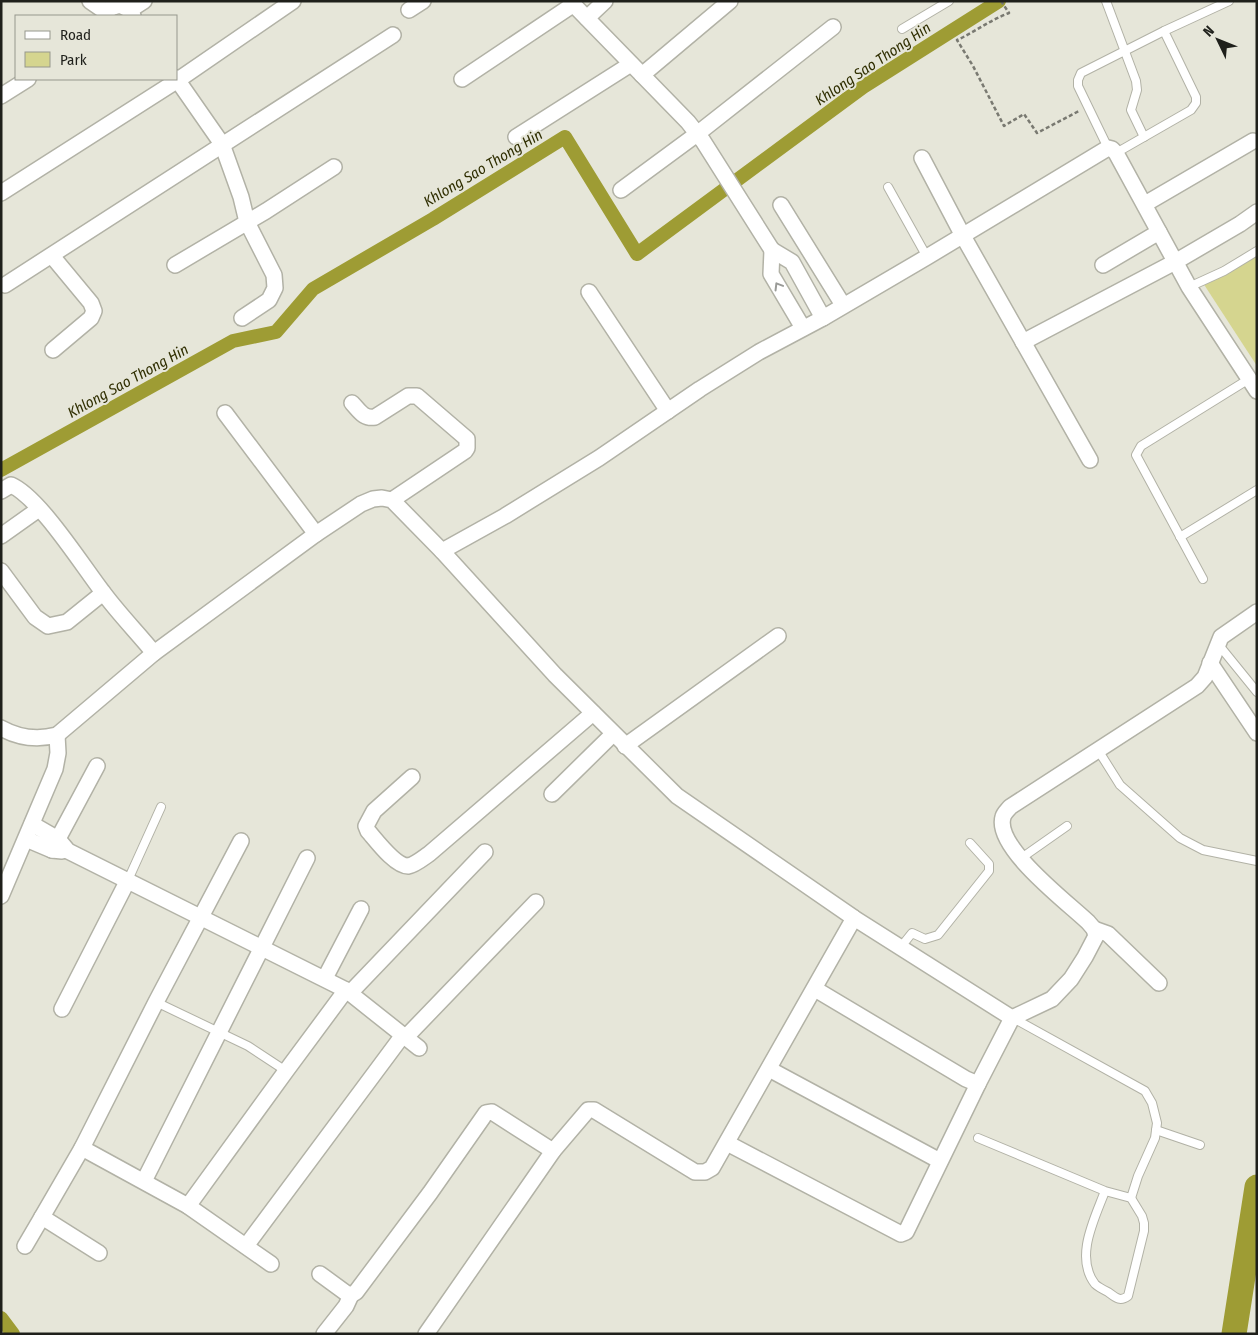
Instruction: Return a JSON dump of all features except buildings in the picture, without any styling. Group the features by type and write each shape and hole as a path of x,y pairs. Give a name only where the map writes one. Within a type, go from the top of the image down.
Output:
{"street":[{"path":"90,1 105,14 110,8 120,6 132,13 144,1"},
{"path":"178,78 293,1"},
{"path":"409,10 423,1"},
{"path":"587,18 605,1"},
{"path":"642,76 730,1"},
{"path":"462,78 572,3 688,122 772,250 792,262 822,318"},
{"path":"621,190 697,134 833,27"},
{"path":"6,285 393,35"},
{"path":"516,137 631,64"},
{"path":"1,96 26,80"},
{"path":"1,193 175,80"},
{"path":"178,80 222,144 241,197 247,222 274,275 275,288 269,300 242,318"},
{"path":"1145,204 1253,141"},
{"path":"442,551 560,484 759,352 822,318 1112,151 1145,204 1190,287 1253,385"},
{"path":"922,158 962,236 1090,460"},
{"path":"175,265 334,167"},
{"path":"781,205 843,306"},
{"path":"1023,342 1175,262 1257,212"},
{"path":"1103,265 1160,232"},
{"path":"772,250 771,274 803,328"},
{"path":"52,256 91,303 94,310 91,318 53,350"},
{"path":"588,292 668,411"},
{"path":"352,402 364,416 369,418 375,417 408,396 417,396 466,439 467,448 465,451 392,500"},
{"path":"225,413 316,534"},
{"path":"1,491 11,485 20,489 39,509 63,538 103,593 154,653"},
{"path":"1,728 18,735 35,738 57,735 154,653 316,534 361,504 373,499 392,500 442,551 542,661 677,796 854,918 1012,1018"},
{"path":"1,536 39,509"},
{"path":"1,571 35,617 48,626 67,622 103,593"},
{"path":"1158,983 1108,934 1094,929 1020,859 1009,843 1004,830 1003,817 1010,807 1197,686 1205,678 1218,644 1226,632 1257,612"},
{"path":"625,746 778,636"},
{"path":"1210,663 1257,733"},
{"path":"412,777 374,811 366,826 368,831 393,858 406,866 429,854 593,713"},
{"path":"552,794 613,734"},
{"path":"1,896 55,769 58,754 57,735"},
{"path":"55,844 97,766"},
{"path":"32,824 55,844 68,851 262,949 325,978 348,992 419,1048"},
{"path":"26,839 55,844"},
{"path":"25,1246 82,1148 241,841"},
{"path":"188,1206 286,1071 348,992 485,852"},
{"path":"144,1181 307,858"},
{"path":"62,1009 128,880"},
{"path":"246,1246 405,1036 536,902"},
{"path":"325,978 361,909"},
{"path":"426,1334 554,1151 588,1110 594,1110 695,1172 705,1172 712,1168 854,918"},
{"path":"727,1143 901,1234 906,1232 1012,1018 1052,999 1071,979 1096,936 1094,929"},
{"path":"815,989 966,1079 978,1084"},
{"path":"769,1069 940,1161"},
{"path":"324,1334 346,1306 350,1295 356,1292 368,1278 486,1113 492,1112 554,1151"},
{"path":"82,1148 188,1206 271,1264"},
{"path":"42,1217 99,1253"},
{"path":"320,1274 350,1295"}],"lane":[{"path":"902,29 949,1"},
{"path":"1106,1 1136,81 1137,90 1131,110 1144,137"},
{"path":"1164,31 1196,97 1196,103 1191,110 1144,137 1112,151 1078,86 1081,73 1164,31 1229,1"},
{"path":"888,187 927,257"},
{"path":"1190,287 1224,271 1257,251"},
{"path":"1203,579 1136,454 1142,446 1253,385"},
{"path":"1180,537 1257,490"},
{"path":"1218,644 1257,692"},
{"path":"1098,750 1120,786 1180,838 1203,850 1257,861"},
{"path":"128,880 161,807"},
{"path":"1020,859 1067,826"},
{"path":"900,948 912,933 925,939 938,935 989,872 989,864 970,843"},
{"path":"156,1002 248,1046 286,1071"},
{"path":"1012,1018 1145,1091 1155,1113 1157,1123 1154,1138 1131,1198"},
{"path":"1156,1130 1200,1145"},
{"path":"978,1138 1105,1191 1131,1198 1142,1216 1144,1231 1128,1296 1124,1299 1118,1299 1096,1285 1087,1263 1086,1245 1105,1191"}],"path":[{"path":"1001,1 1009,14 996,18 957,40 973,66 1004,126 1024,114 1037,133 1080,110"}],"green space":[{"path":"1257,246 1257,366 1203,283"}],"waterway":[{"name":"Khlong Sao Thong Hin","path":"1,470 233,341 276,332 313,289 433,219 565,137 637,254 863,87 999,1"},
{"path":"1234,1334 1257,1187"},
{"path":"1,1318 13,1334"}]}
